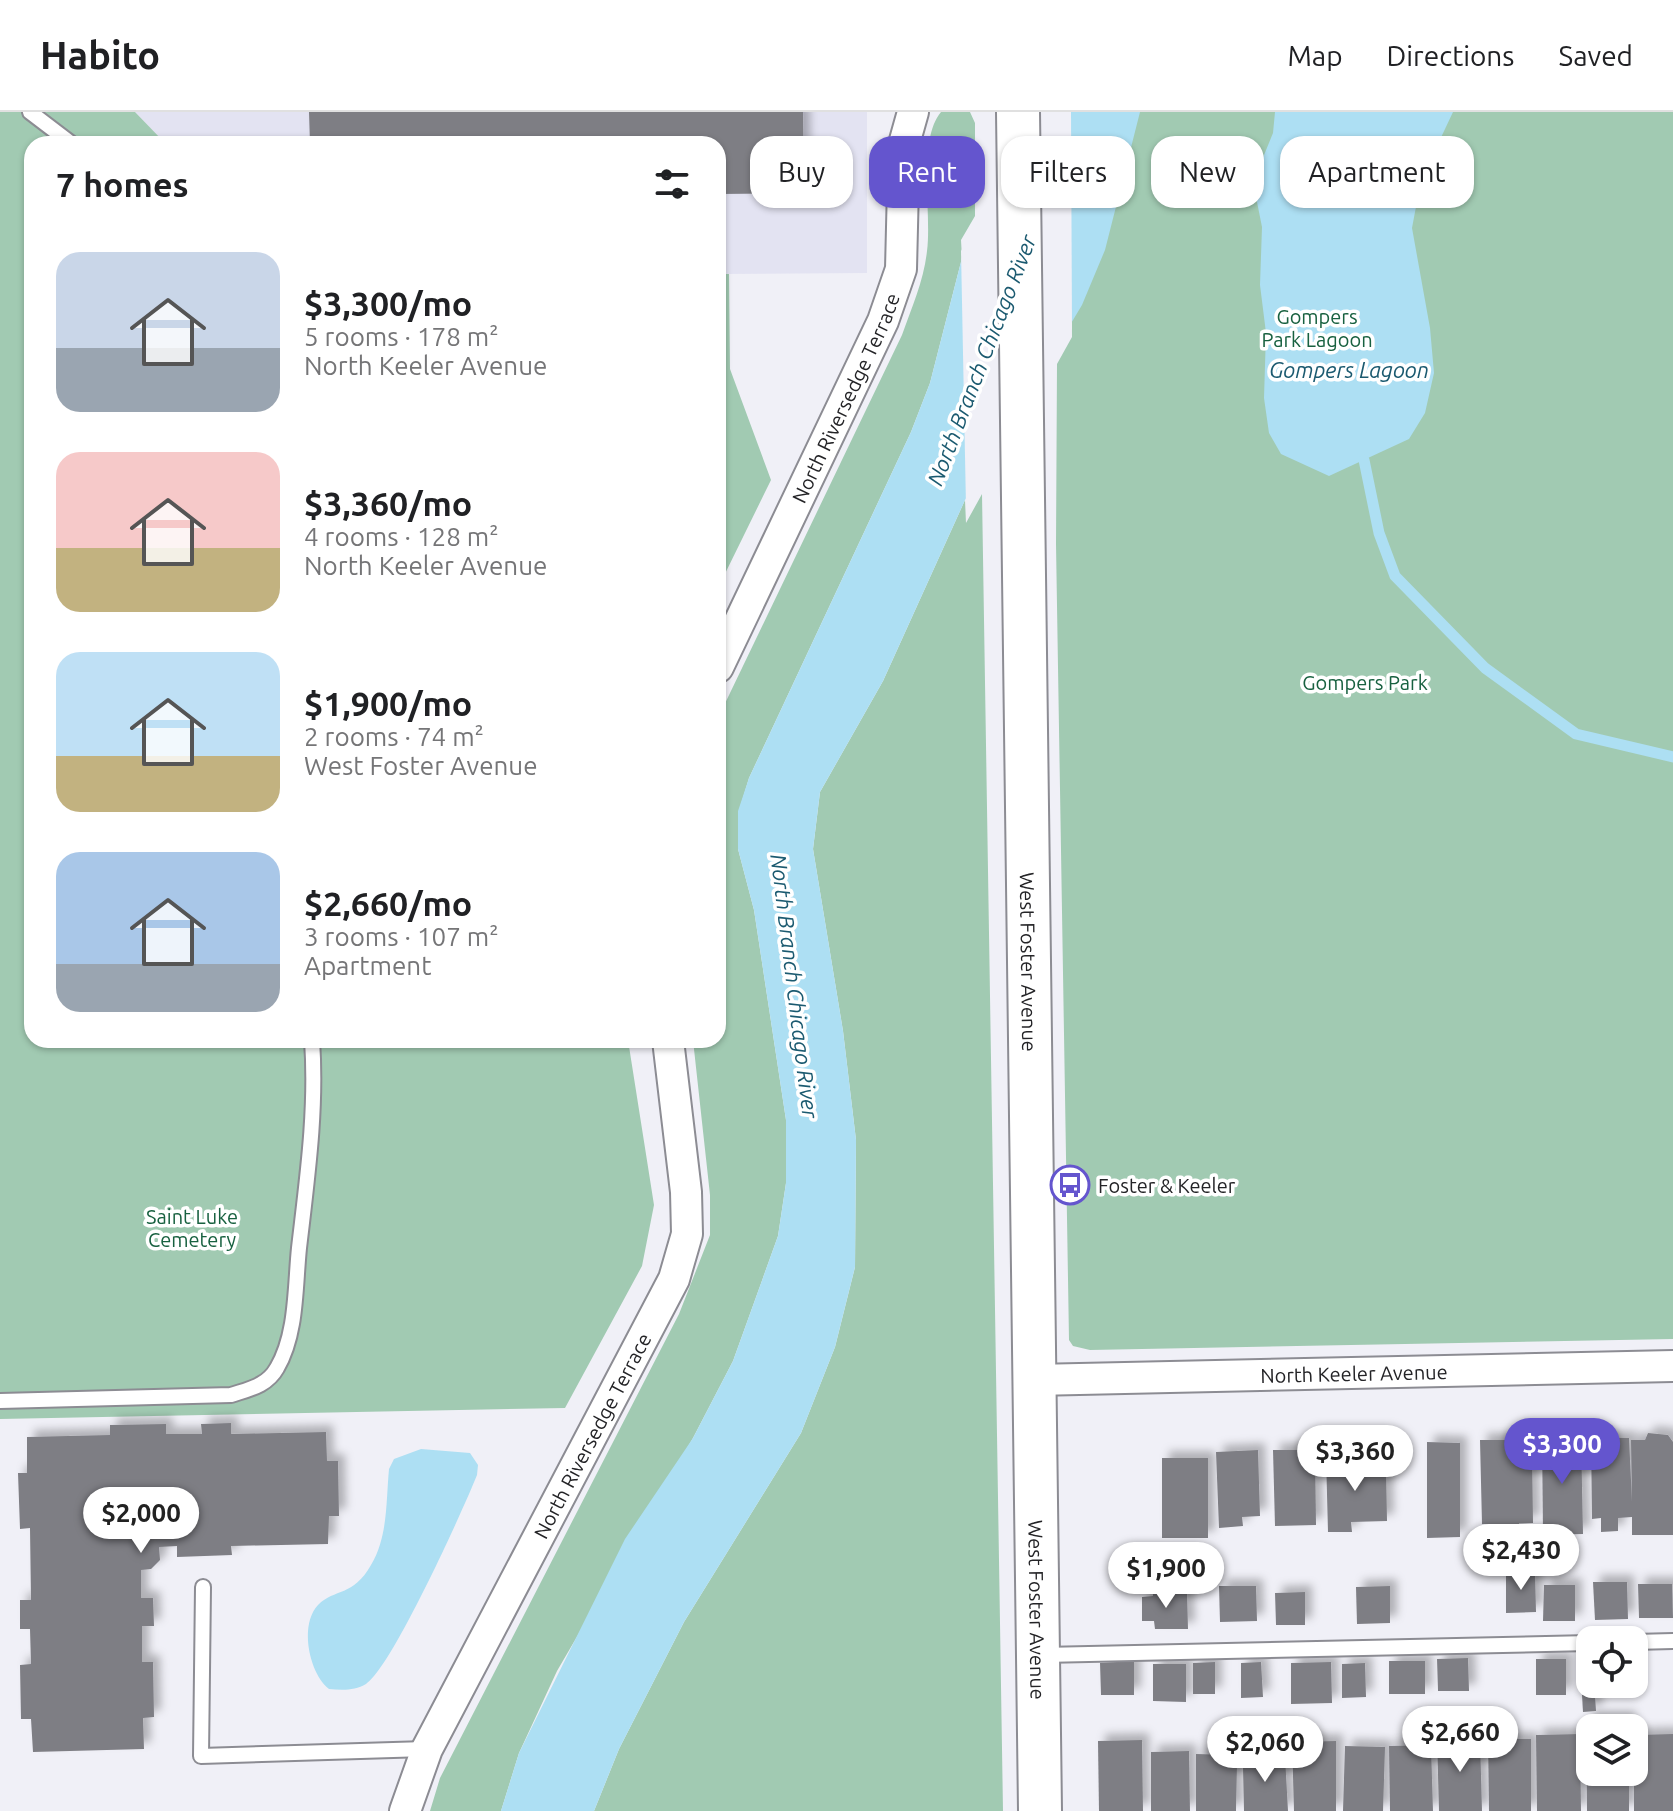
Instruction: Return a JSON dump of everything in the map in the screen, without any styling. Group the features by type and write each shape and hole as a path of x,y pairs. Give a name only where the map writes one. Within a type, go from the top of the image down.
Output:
{"main road":[{"name":"West Foster Avenue","path":"1018,126 1040,1811"}],"street":[{"name":"North Riversedge Terrace","path":"726,650 883,321 901,269 904,144 913,112"},
{"name":"North Riversedge Terrace","path":"405,1811 427,1749 674,1279 687,1234 686,1192 669,1048"},
{"name":"North Keeler Avenue","path":"1034,1380 1673,1366"}],"lane":[{"path":"30,112 62,136"},
{"path":"0,1401 231,1395 259,1386 276,1371 287,1345 294,1302 313,1119 312,1048"},
{"path":"203,1587 201,1756 427,1749"},
{"path":"1648,1642 1673,1641"},
{"path":"1037,1656 1576,1643"}],"shaded area":[{"path":"135,112 867,112 867,273 726,274 726,136 158,136"}],"green space":[{"name":"Saint Luke Cemetery","path":"0,112 135,112 158,136 24,136 24,1048 629,1048 654,1205 642,1266 565,1408 0,1419"},
{"path":"941,112 970,112 975,123 975,136 931,136"},
{"name":"Gompers Park","path":"1071,112 1673,112 1673,1339 1090,1350 1073,1346 1069,1340 1056,544 1057,364 1072,337 1071,208 1135,208 1135,136 1071,136"},
{"path":"928,208 975,208 975,216 961,240 962,258 930,383 911,432 749,778 739,811 738,849 754,910 786,1120 786,1183 778,1236 733,1361 693,1438 557,1671 519,1753 501,1811 430,1811 440,1778 679,1314 710,1235 710,1195 694,1048 726,1048 726,701 902,335 920,283 928,235"},
{"path":"726,274 729,274 730,369 771,480 726,572"},
{"path":"982,494 1003,1811 594,1811 619,1749 684,1622 801,1433 835,1347 855,1267 856,1140 843,1031 813,849 820,792 883,681 965,500 966,523"}],"water":[{"path":"1043,112 1140,112 1134,136 1030,136"},
{"name":"Gompers Lagoon","path":"1275,112 1453,112 1442,136 1280,136 1280,208 1416,208 1412,228 1430,328 1434,373 1425,413 1409,439 1329,476 1281,454 1269,433 1264,398 1266,333 1260,285 1262,227 1258,208 1264,208 1264,155 1273,133"},
{"name":"North Branch Chicago River","path":"1001,188 1001,208 1116,208 1105,250 1082,305 965,500 883,681 820,792 813,849 843,1031 856,1140 855,1267 835,1347 801,1433 684,1622 619,1749 594,1811 501,1811 519,1753 625,1539 693,1438 733,1361 778,1236 786,1183 786,1120 754,910 738,849 738,811 749,778 911,432 930,383 962,258"},
{"path":"421,1449 470,1453 478,1465 477,1475 409,1620 378,1672 357,1688 329,1689 316,1672 309,1648 312,1614 324,1600 358,1582 371,1565 381,1543 389,1469 394,1459"}],"pier":[{"path":"1038,112 1071,112 1071,136 1025,136"},
{"path":"1001,179 1001,208 1071,208 1072,329 966,507 961,251"}],"building":[{"path":"309,112 803,112 803,136 750,136 750,194 726,194 726,136 310,136"},
{"path":"231,1423 231,1434 326,1432 327,1461 338,1461 339,1516 329,1516 328,1544 231,1546 232,1555 177,1557 177,1546 159,1547 160,1560 151,1569 141,1570 141,1598 153,1598 154,1626 142,1626 142,1662 153,1662 154,1717 143,1718 144,1749 33,1752 31,1719 21,1719 20,1665 31,1664 30,1629 20,1629 20,1600 31,1600 30,1528 20,1529 18,1473 27,1473 27,1437 110,1435 110,1425 166,1424 166,1434 202,1434 201,1424"},
{"path":"1648,1433 1668,1435 1673,1442 1673,1535 1632,1535 1632,1517 1618,1518 1618,1531 1601,1532 1601,1518 1592,1519 1591,1438 1629,1438 1632,1502 1631,1440 1645,1440"},
{"path":"1581,1437 1583,1534 1543,1535 1542,1438"},
{"path":"1480,1440 1507,1440 1507,1450 1532,1449 1533,1523 1519,1523 1519,1539 1497,1539 1497,1524 1482,1524"},
{"path":"1427,1442 1460,1443 1460,1537 1427,1538"},
{"path":"1258,1450 1260,1516 1242,1517 1243,1526 1219,1528 1216,1452"},
{"path":"1273,1450 1315,1450 1316,1525 1275,1526"},
{"path":"1364,1456 1364,1466 1386,1467 1387,1521 1351,1522 1352,1532 1328,1532 1326,1457"},
{"path":"1162,1458 1208,1458 1208,1538 1162,1538"},
{"path":"1506,1572 1535,1572 1536,1612 1506,1613"},
{"path":"1593,1582 1627,1582 1628,1619 1595,1620"},
{"path":"1638,1584 1672,1584 1673,1618 1639,1618"},
{"path":"1544,1585 1575,1585 1575,1621 1543,1621"},
{"path":"1219,1586 1256,1586 1257,1621 1220,1622"},
{"path":"1390,1586 1390,1623 1357,1624 1356,1587"},
{"path":"1153,1592 1187,1592 1188,1629 1155,1629 1154,1621 1142,1621 1142,1597 1153,1596"},
{"path":"1305,1592 1305,1625 1276,1625 1275,1593"},
{"path":"1468,1658 1469,1691 1438,1691 1437,1659"},
{"path":"1536,1659 1566,1659 1566,1695 1536,1695"},
{"path":"1134,1661 1134,1695 1101,1695 1100,1663"},
{"path":"1389,1661 1425,1661 1425,1694 1389,1694"},
{"path":"1215,1662 1215,1694 1193,1694 1193,1663"},
{"path":"1261,1662 1263,1697 1241,1698 1241,1663"},
{"path":"1331,1662 1332,1703 1291,1704 1291,1663"},
{"path":"1365,1663 1366,1697 1342,1698 1342,1664"},
{"path":"1153,1664 1186,1664 1186,1702 1153,1701"},
{"path":"1582,1698 1595,1698 1596,1711 1583,1712"},
{"path":"1576,1734 1576,1786 1581,1786 1581,1811 1537,1811 1536,1735"},
{"path":"1673,1734 1673,1811 1634,1811 1634,1786 1648,1786 1648,1735"},
{"path":"1437,1738 1480,1738 1482,1811 1439,1811"},
{"path":"1488,1739 1531,1739 1531,1811 1489,1811"},
{"path":"1142,1740 1143,1811 1099,1811 1098,1741"},
{"path":"1336,1741 1336,1811 1294,1811 1292,1742"},
{"path":"1431,1745 1433,1811 1390,1811 1389,1746"},
{"path":"1345,1746 1385,1747 1383,1811 1343,1811"},
{"path":"1189,1751 1190,1811 1151,1811 1151,1752"},
{"path":"1196,1754 1232,1755 1232,1765 1237,1765 1236,1811 1196,1811"},
{"path":"1285,1756 1288,1811 1244,1811 1243,1768 1247,1768 1247,1757"},
{"path":"1587,1786 1629,1786 1629,1811 1587,1811"}],"waterway":[{"path":"1364,460 1379,533 1395,576 1485,668 1576,734 1673,757"}],"place":[{"name":"Foster & Keeler","path":"1070,1185"}],"park label":[{"name":"Gompers Park Lagoon","path":"1317,328"}]}
